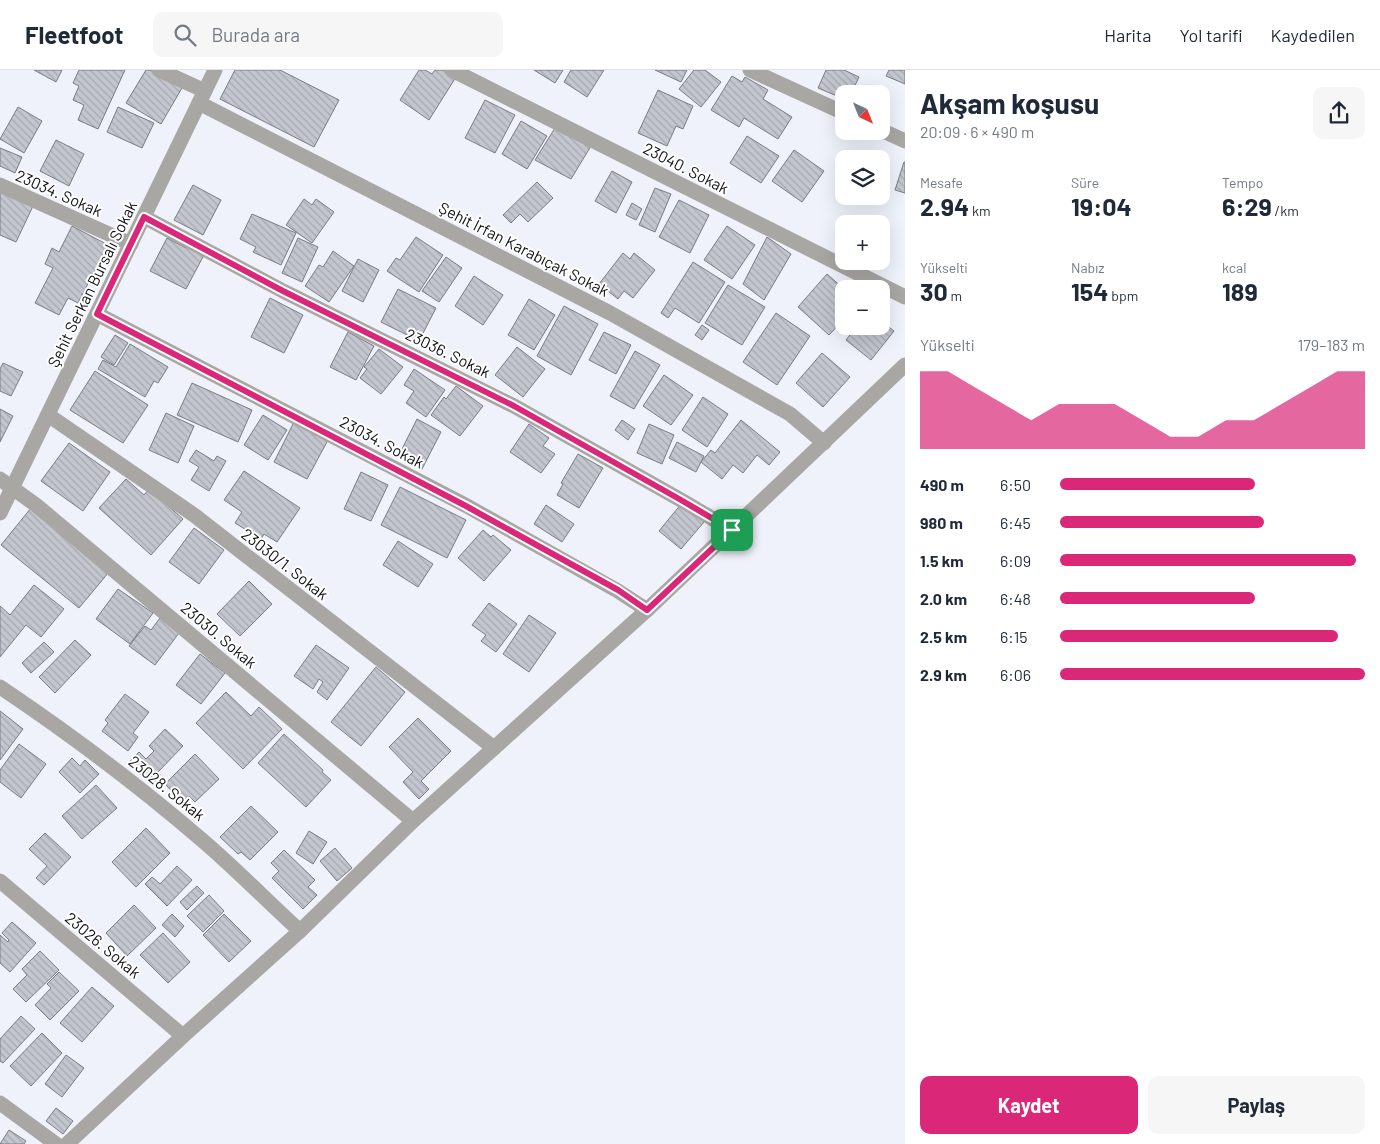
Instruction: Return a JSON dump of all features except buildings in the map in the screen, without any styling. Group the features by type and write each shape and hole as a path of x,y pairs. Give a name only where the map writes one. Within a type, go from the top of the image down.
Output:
{"street":[{"name":"Şehit İrfan Karabıçak Sokak","path":"159,70 202,97 610,313 790,414 824,443"},
{"name":"Şehit Serkan Bursalı Sokak","path":"0,512 6,483 48,415 215,70"},
{"name":"23040. Sokak","path":"452,70 905,297"},
{"path":"750,70 835,109"},
{"path":"890,134 905,141"},
{"name":"23034. Sokak","path":"0,185 131,244"},
{"name":"23036. Sokak","path":"144,217 283,291 514,406 732,530"},
{"name":"23034. Sokak","path":"97,314 466,506 618,590 647,610"},
{"path":"68,1144 183,1036 300,931 413,821 647,610 905,365"},
{"name":"23030/1. Sokak","path":"48,415 194,515 494,748"},
{"name":"23030. Sokak","path":"6,483 36,504 413,821"},
{"name":"23028. Sokak","path":"0,687 115,768 204,841 300,931"},
{"name":"23026. Sokak","path":"0,880 183,1036"},
{"path":"0,1103 56,1144"}],"route":[{"path":"144,217 283,291 514,406 732,530 647,610 618,590 466,506 97,314 144,217"}]}
